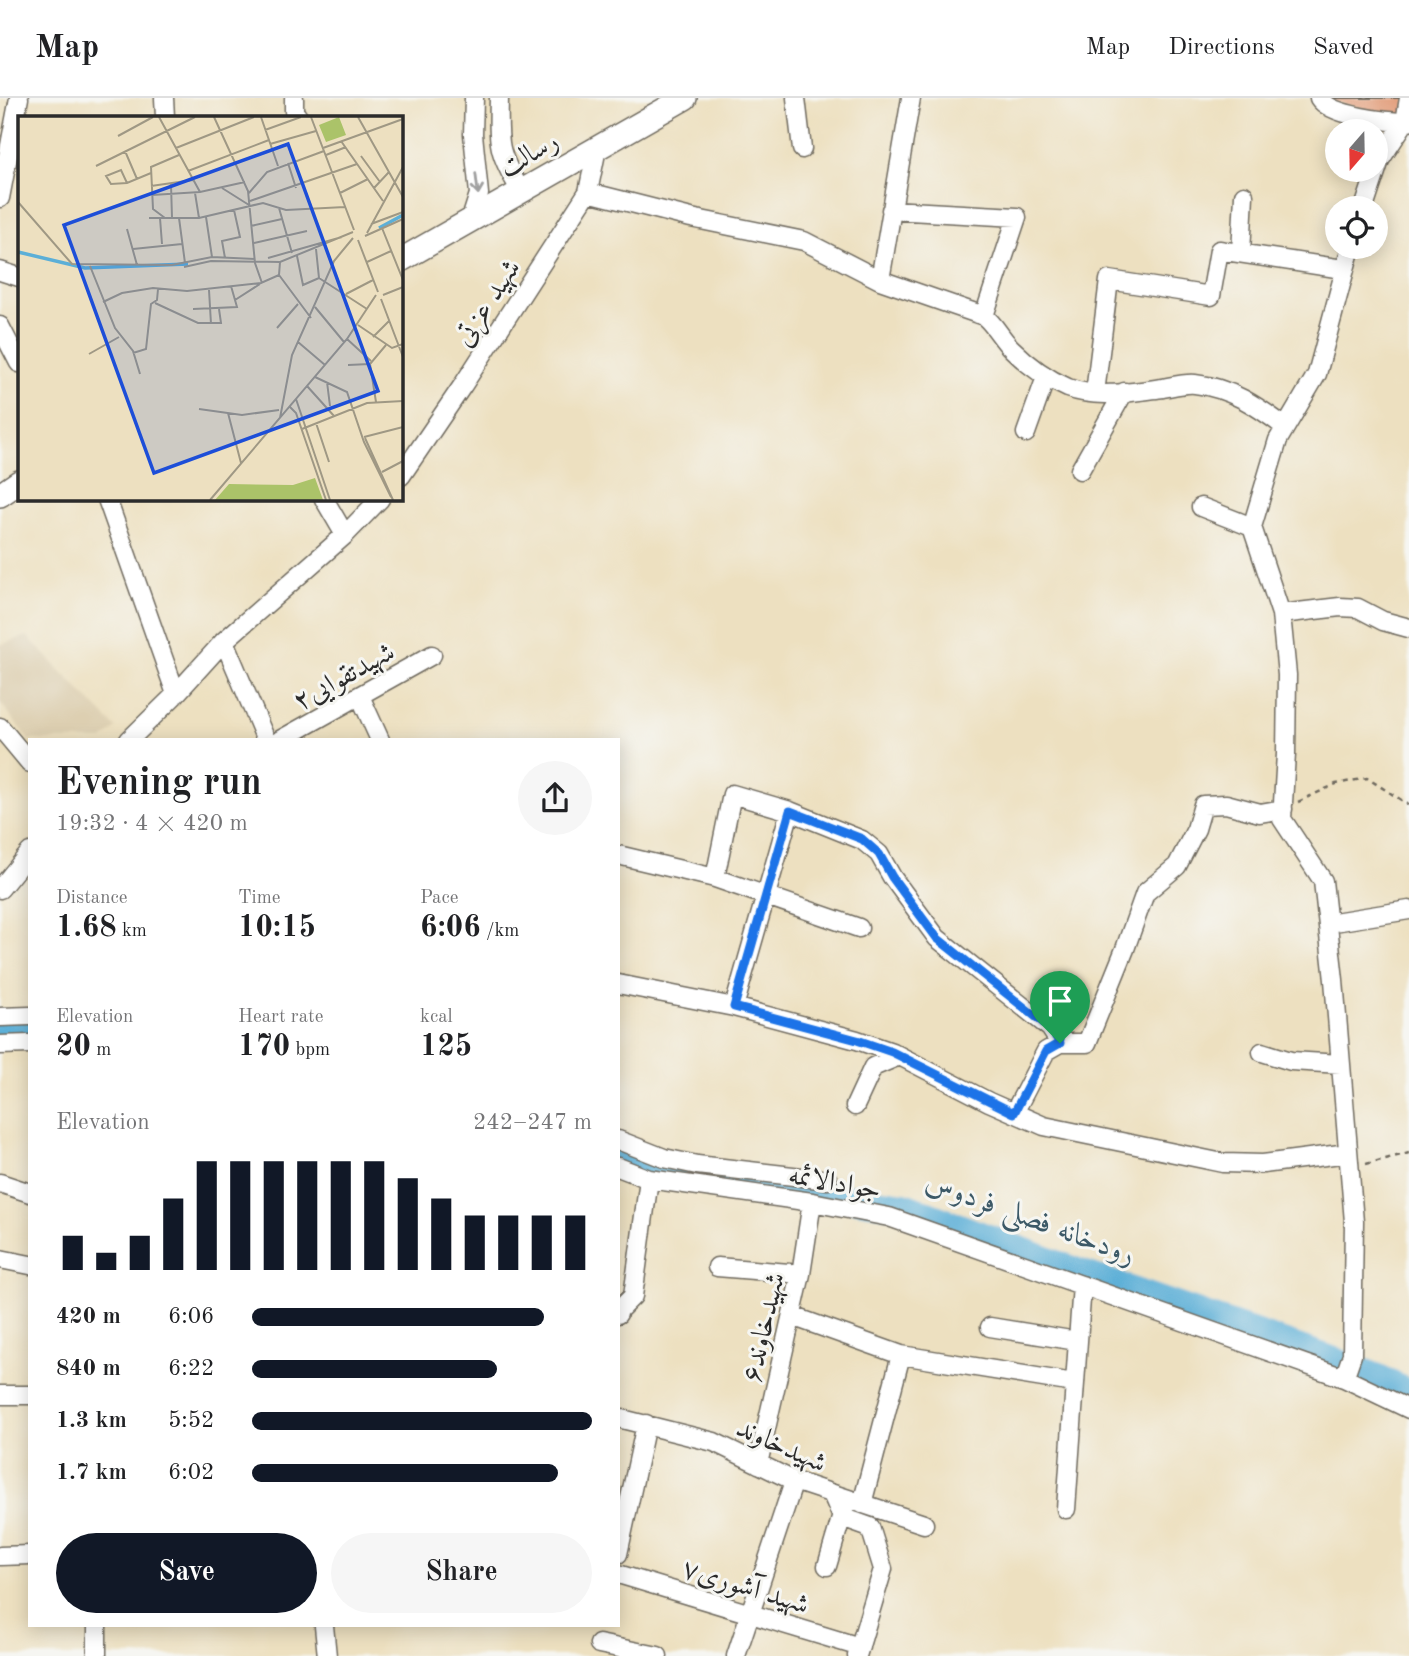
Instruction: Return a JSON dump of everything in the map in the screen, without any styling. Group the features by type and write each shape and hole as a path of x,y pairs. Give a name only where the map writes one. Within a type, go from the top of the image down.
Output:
{"main road":[{"name":"رسالت","path":"402,259 685,98"},
{"path":"0,495 18,483"}],"street":[{"path":"0,198 19,98"},
{"path":"164,98 165,116"},
{"path":"471,219 479,194 474,146 474,98"},
{"path":"499,98 498,141 504,163 521,191"},
{"path":"796,98 802,149"},
{"path":"880,280 911,98"},
{"path":"1319,98 1323,104 1347,114 1407,122"},
{"path":"1368,196 1380,160 1407,122 1409,98"},
{"name":"شهید عزتی","path":"402,476 588,192 597,148"},
{"path":"588,192 691,218 804,241 880,280 984,316 993,323 1010,347 1028,363 1046,377 1070,388 1095,393 1193,384 1222,389 1250,401 1285,427"},
{"path":"1241,253 1244,195"},
{"path":"891,210 1017,217 984,316"},
{"path":"1095,393 1109,280 1211,296 1219,250 1343,269"},
{"path":"1344,1378 1352,1355 1354,1222 1328,923 1323,881 1282,819 1287,675 1282,614 1252,527 1278,440 1317,373 1347,259"},
{"path":"0,271 18,277"},
{"path":"0,326 18,361"},
{"path":"1027,433 1046,377"},
{"path":"1080,470 1124,392"},
{"path":"107,500 176,694"},
{"path":"325,500 345,536"},
{"path":"132,738 224,641 345,536 379,500"},
{"path":"1201,507 1252,527"},
{"path":"1282,614 1340,607 1358,608 1383,621 1409,628"},
{"path":"224,641 265,738"},
{"name":"شهیدتقوایی۲","path":"284,738 432,655"},
{"path":"360,696 379,738"},
{"path":"0,727 28,761"},
{"path":"715,878 732,794 790,811 862,839 879,854 892,877 937,938 1050,1028 1060,1043"},
{"path":"1014,1113 1046,1051 1060,1043 1087,1043 1145,893 1177,866 1196,830 1203,805 1226,804 1260,813 1283,809"},
{"path":"734,1007 790,811"},
{"path":"0,889 28,854"},
{"path":"620,855 715,878 859,928"},
{"path":"1328,923 1409,910"},
{"path":"620,984 734,1007 857,1040 899,1056 1044,1126 1223,1163 1349,1160"},
{"path":"0,1017 28,1016"},
{"path":"0,1045 28,1044"},
{"path":"1262,1052 1291,1061 1341,1064"},
{"path":"855,1105 873,1067 899,1056"},
{"name":"جوادالائمه","path":"620,1141 664,1158 697,1166 828,1180"},
{"name":"جوادالائمه","path":"620,1168 649,1179 812,1202 890,1217 1344,1378 1409,1409"},
{"path":"620,1309 633,1296 649,1179"},
{"path":"0,1183 28,1192"},
{"name":"شهیدخاوند۶","path":"758,1464 801,1274 812,1202"},
{"path":"0,1259 28,1265"},
{"path":"717,1267 801,1274"},
{"path":"1066,1509 1082,1285"},
{"path":"792,1316 901,1355 1074,1383"},
{"path":"990,1327 1077,1341"},
{"path":"827,1566 847,1499 901,1355"},
{"path":"0,1395 28,1395"},
{"name":"شهیدخاوند","path":"620,1418 714,1442 794,1481 924,1524"},
{"path":"620,1545 646,1424"},
{"path":"736,1656 794,1481"},
{"path":"842,1517 870,1527 883,1569 859,1651"},
{"path":"0,1547 28,1547"},
{"path":"0,1556 28,1555"},
{"name":"شهید آشوری۷","path":"620,1575 859,1651"},
{"path":"97,1627 97,1656"},
{"path":"324,1627 327,1656"},
{"path":"599,1642 658,1656"}],"path":[{"path":"1283,809 1336,785 1367,778 1409,806"},
{"path":"1349,1160 1383,1161 1409,1153"}],"shaded area":[{"path":"27,636 116,728 105,738 28,739 0,702 0,645"}],"building":[{"path":"1320,98 1407,98 1403,119"}],"waterway":[{"name":"رودخانه فصلی فردوس","path":"0,1032 28,1032"},
{"name":"رودخانه فصلی فردوس","path":"620,1154 671,1171 904,1206 1086,1275 1329,1359 1379,1378 1409,1394"}],"route":[{"path":"790,811 862,839 879,854 892,877 937,938 1050,1028 1060,1043 1046,1051 1014,1113 892,1052 734,1007 790,811"}]}
